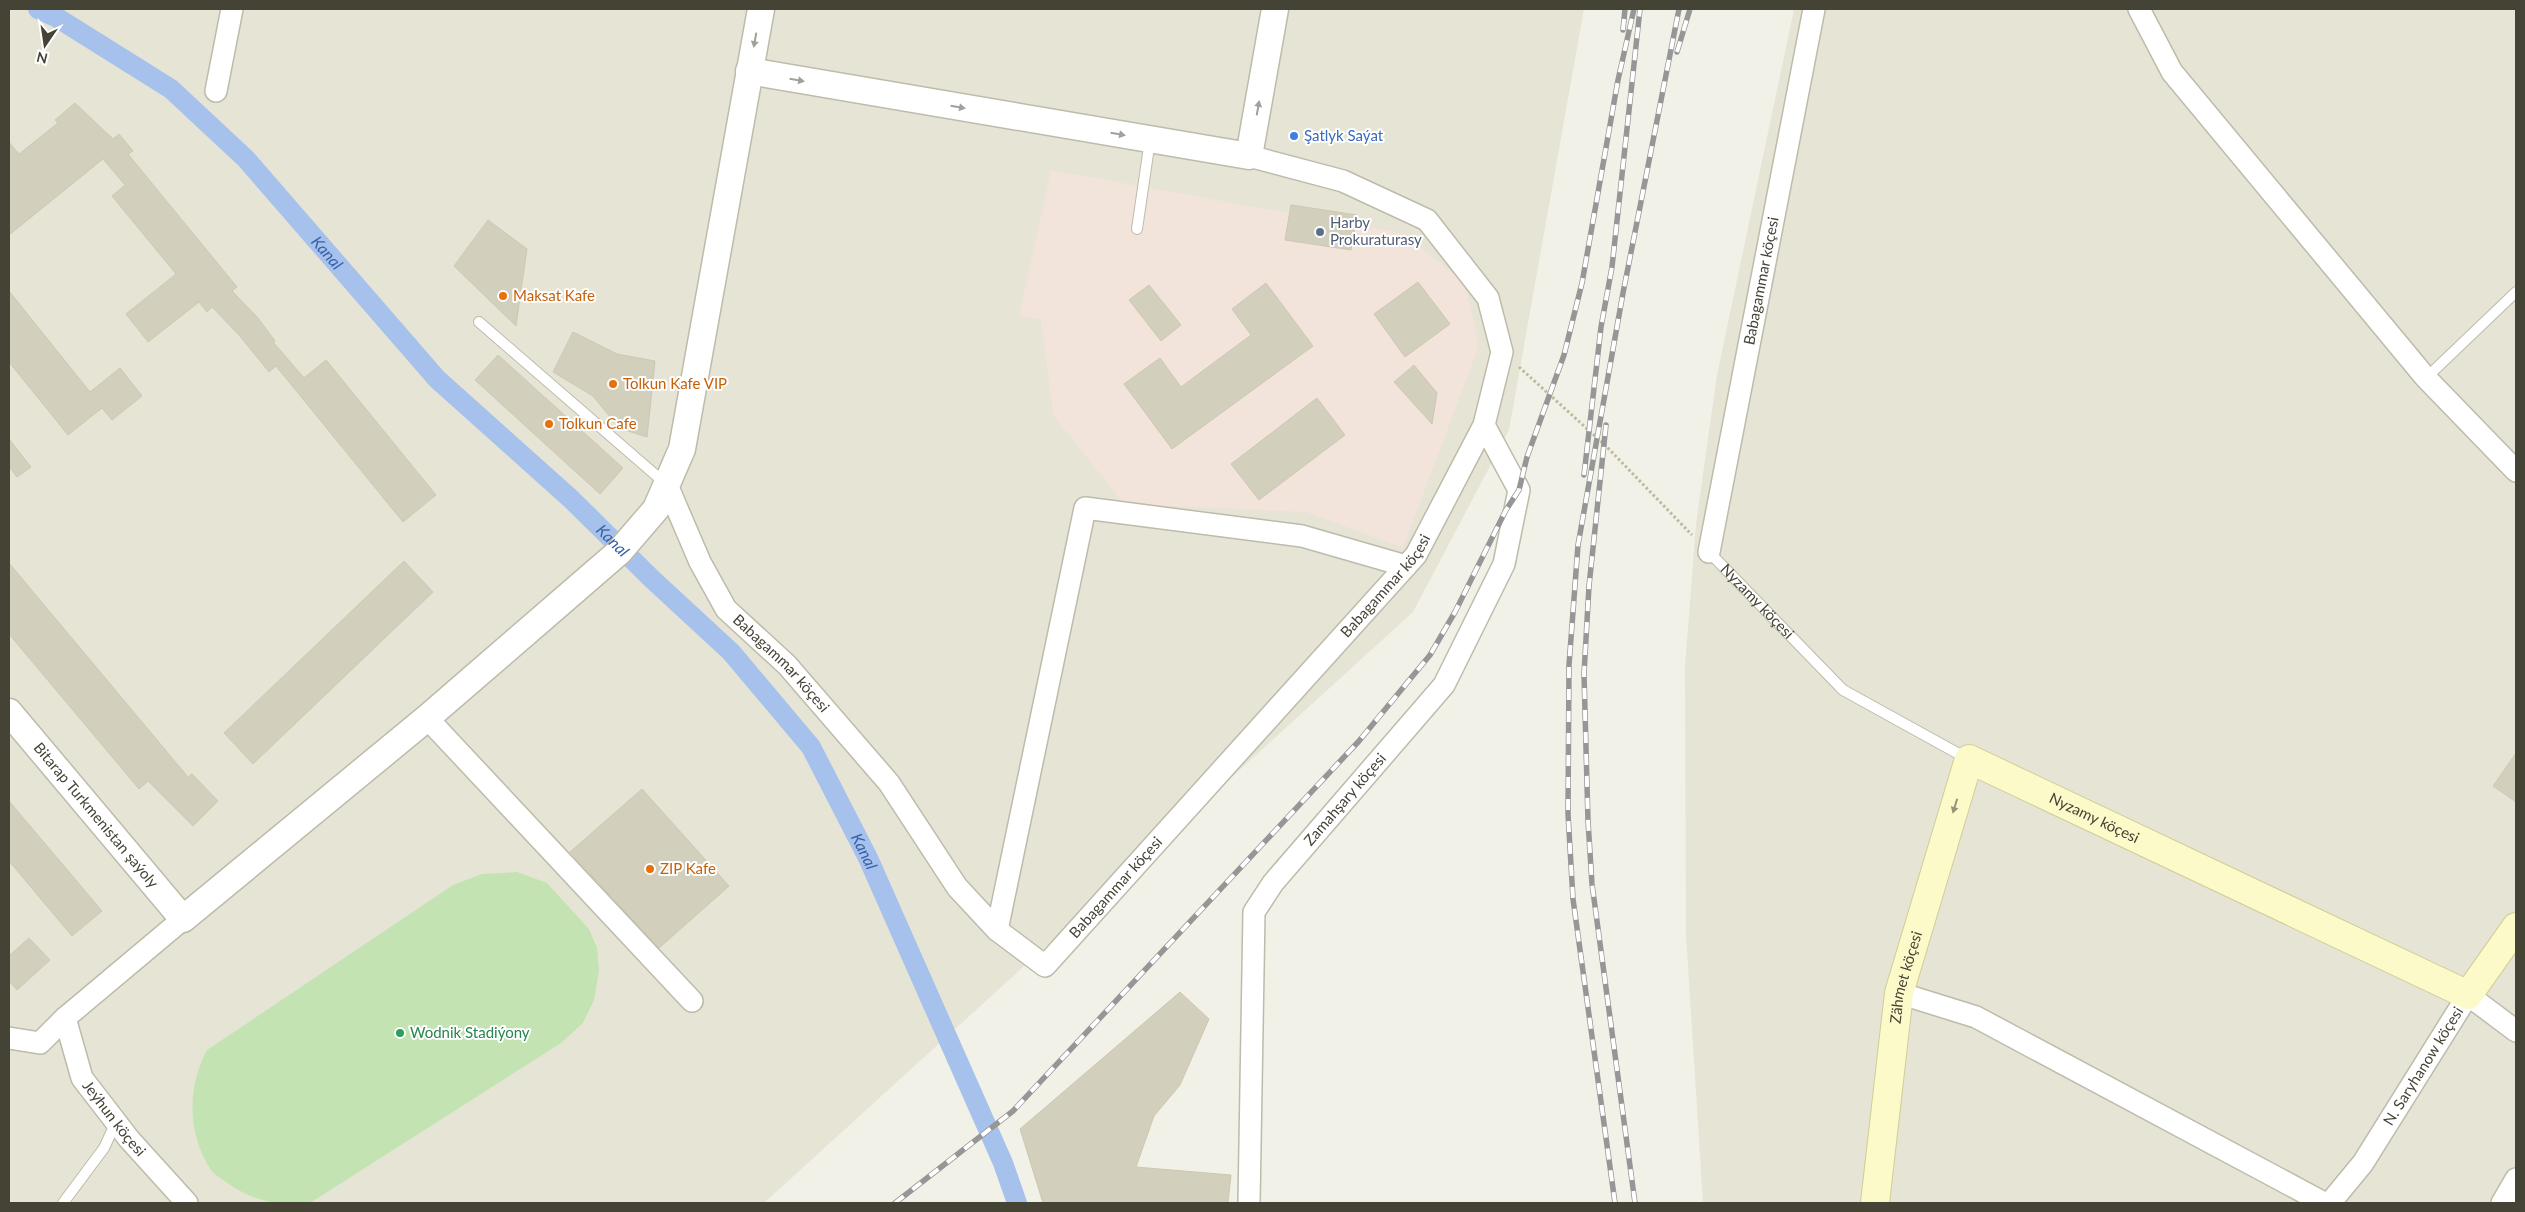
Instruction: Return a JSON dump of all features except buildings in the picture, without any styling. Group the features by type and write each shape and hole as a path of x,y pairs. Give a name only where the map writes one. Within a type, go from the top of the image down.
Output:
{"main road":[{"name":"Zähmet köçesi","path":"1875,1203 1899,992 1969,759"},
{"name":"Nyzamy köçesi","path":"1969,759 2468,996"},
{"name":"N. Saryhanow köçesi","path":"2468,996 2516,927"}],"street":[{"path":"216,91 232,9"},
{"path":"9,1038 40,1043 65,1018 427,718 564,600 619,552 656,509 682,449 761,9"},
{"path":"749,71 1249,156 1276,9"},
{"name":"Babagammar köçesi","path":"1709,552 1814,9"},
{"path":"2139,9 2172,72 2426,378 2516,471"},
{"name":"Babagammar köçesi","path":"667,485 700,562 726,609 787,665 889,783 957,887 997,930 1044,966 1416,555 1484,425 1502,352 1488,298 1427,220 1343,180 1249,156"},
{"name":"Zamahşary köçesi","path":"1250,1203 1254,912 1273,883 1444,685 1504,564 1519,490 1484,425"},
{"path":"997,930 1085,508 1302,536 1406,566"},
{"name":"Bitarap Turkmenistan şaýoly","path":"9,712 183,919"},
{"path":"427,718 692,1001"},
{"path":"1899,992 1976,1017 2324,1203"},
{"name":"Nyzamy köçesi","path":"2468,996 2516,1031"},
{"name":"N. Saryhanow köçesi","path":"2330,1203 2363,1162 2468,996"},
{"name":"Jeýhun köçesi","path":"65,1018 82,1078 116,1122 187,1203"},
{"path":"2502,1203 2516,1179"}],"lane":[{"path":"1136,229 1150,140"},
{"path":"2426,378 2516,292"},
{"path":"479,322 667,485"},
{"name":"Nyzamy köçesi","path":"1709,552 1844,690 1969,759"},
{"path":"63,1203 104,1148 116,1122"}],"path":[{"path":"1502,352 1605,445 1709,552"}],"shaded area":[{"path":"9,9 1584,9 1509,430 1413,612 764,1203 9,1203"},
{"path":"1794,9 2516,9 2516,1203 1703,1203 1686,934 1685,667 1696,524 1717,375"},
{"path":"1051,170 1289,213 1286,240 1351,250 1355,224 1405,234 1465,284 1479,346 1403,548 1306,512 1124,504 1053,415 1041,320 1019,315"}],"green space":[{"name":"Wodnik Stadiýony","path":"517,872 547,883 589,929 597,948 599,971 594,1000 583,1023 561,1043 310,1203 276,1203 255,1198 218,1177 211,1170 197,1141 192,1110 196,1079 200,1064 207,1050 453,885 482,874"}],"waterway":[{"name":"Kanal","path":"38,9 56,17 171,89 246,159 437,379 571,499 652,579 731,652 811,747 868,858 1003,1163 1017,1203"}],"railway":[{"path":"1623,30 1625,9"},
{"path":"895,1203 1013,1111 1359,741 1430,655 1455,612 1506,510 1519,490 1527,457 1564,355 1582,283 1618,80 1634,9"},
{"path":"1584,475 1601,327 1612,267 1640,9"},
{"path":"1615,1203 1573,899 1568,814 1569,665 1578,545 1623,293 1679,9"},
{"path":"1677,52 1690,9"},
{"path":"1606,425 1589,586 1584,674 1588,821 1592,884 1635,1203"}],"place":[{"name":"Şatlyk Saýat","path":"1294,136"},
{"name":"Harby Prokuraturasy","path":"1320,232"},
{"name":"Maksat Kafe","path":"503,296"},
{"name":"Tolkun Kafe VIP","path":"613,384"},
{"name":"Tolkun Cafe","path":"549,424"},
{"name":"ZIP Kafe","path":"650,869"},
{"name":"Wodnik Stadiýony","path":"400,1033"}]}
